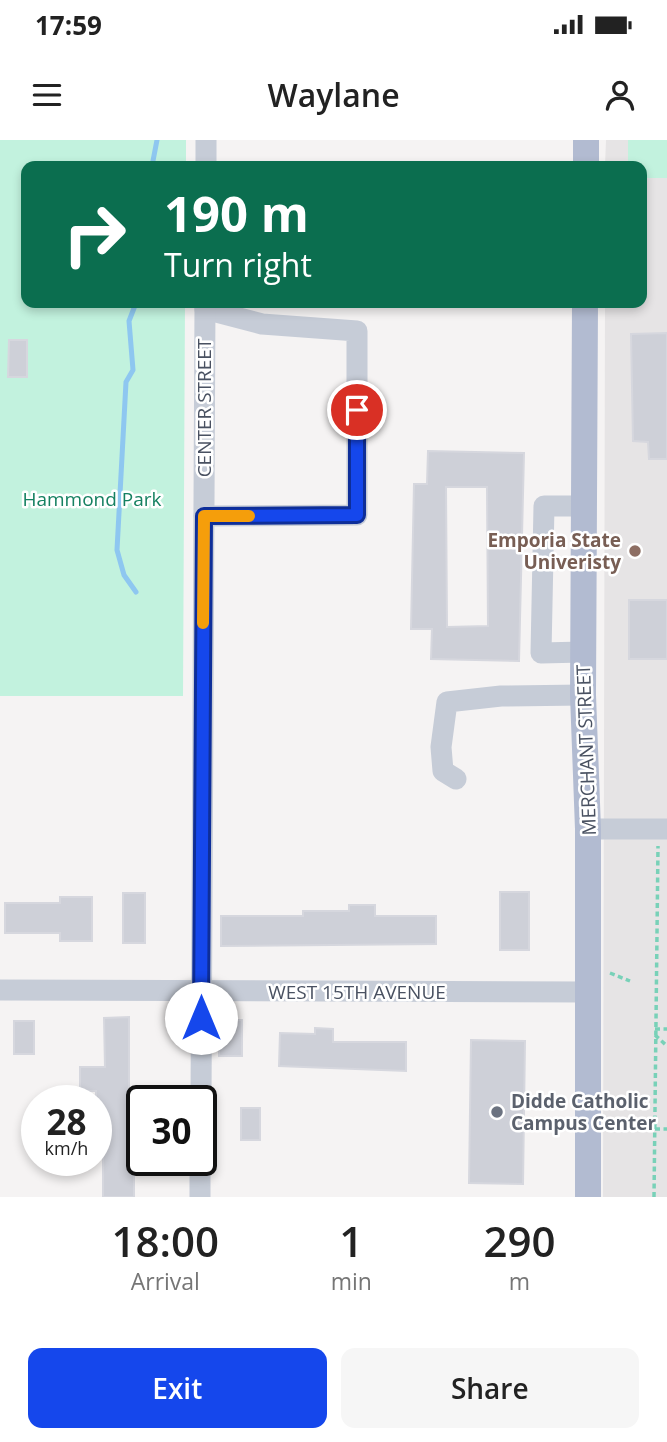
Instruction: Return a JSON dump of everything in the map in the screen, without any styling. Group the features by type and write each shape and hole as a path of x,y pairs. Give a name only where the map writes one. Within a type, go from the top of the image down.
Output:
{"main road":[{"path":"586,140 586,161"},
{"name":"MERCHANT STREET","path":"585,308 583,695 596,982 588,1197"}],"street":[{"path":"206,140 206,161"},
{"name":"CENTER STREET","path":"201,1085 205,308"},
{"path":"204,516 357,515 357,331 262,324 211,308"},
{"path":"583,652 541,653 544,506 584,506"},
{"path":"456,779 443,771 441,747 447,702 501,696 583,695"},
{"path":"588,829 662,838"},
{"name":"WEST 15TH AVENUE","path":"0,989 201,991 596,982"},
{"path":"200,1176 200,1197"}],"path":[{"path":"654,1197 655,1029 662,838"},
{"path":"596,982 614,973 630,981"},
{"path":"655,1029 667,1029"},
{"path":"655,1035 667,1046"},
{"path":"654,1129 667,1129"}],"shaded area":[{"name":"Emporia State Univeristy","path":"606,140 667,140 667,1197 603,1197 605,308 647,308 647,161 605,161"}],"green space":[{"name":"Hammond Park","path":"0,140 186,140 186,161 21,161 21,308 185,308 183,696 0,696"},
{"path":"628,140 667,140 667,178 647,178 647,161 628,161"}],"building":[{"path":"667,333 667,459 649,459 648,442 633,441 631,334"},
{"path":"9,340 27,340 27,377 8,377"},
{"path":"428,451 524,453 519,661 431,659 432,629 411,629 414,484 427,484","holes":["446,487 487,487 488,626 447,627"]},
{"path":"629,600 667,600 667,659 629,659"},
{"path":"500,892 529,892 529,950 500,950"},
{"path":"123,893 145,893 145,943 123,943"},
{"path":"60,897 92,897 92,941 60,941 60,933 5,933 5,903 60,903"},
{"path":"349,905 375,905 375,916 436,916 436,944 221,946 221,916 303,916 303,911 349,911"},
{"path":"129,1017 126,1176 134,1176 134,1197 103,1197 103,1176 112,1176 112,1085 80,1085 80,1067 105,1067 104,1018"},
{"path":"219,1020 242,1020 242,1056 219,1056"},
{"path":"14,1021 34,1021 34,1054 14,1054"},
{"path":"315,1028 333,1029 333,1042 406,1042 406,1071 279,1066 280,1033 315,1034"},
{"name":"Didde Catholic Campus Center","path":"471,1040 525,1041 523,1184 469,1183"},
{"path":"241,1108 260,1108 260,1140 241,1140"}],"waterway":[{"path":"153,161 157,140"},
{"path":"134,308 129,321 133,370 126,382 117,550 124,575 136,592"}],"slow traffic":[{"path":"203,623 204,516 249,516"}],"place":[{"name":"Emporia State Univeristy","path":"635,551"},
{"name":"Didde Catholic Campus Center","path":"497,1112"}],"route":[{"path":"201,1018 204,516 357,515 357,410"}]}
